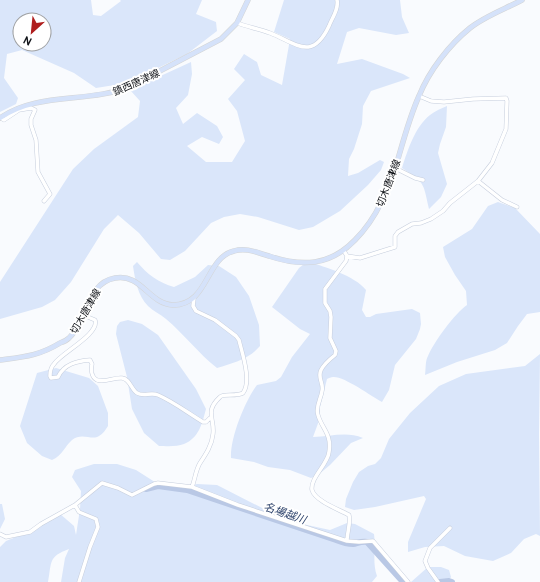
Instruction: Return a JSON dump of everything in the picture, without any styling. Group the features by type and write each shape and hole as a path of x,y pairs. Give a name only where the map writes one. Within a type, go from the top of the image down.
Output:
{"main road":[{"name":"鎮西唐津線","path":"0,118 13,110 53,99 102,95 120,91 211,46 221,39 242,16 248,0"},
{"name":"切木唐津線","path":"0,360 31,356 54,347 69,338 75,330 97,288 109,279 117,277 132,279 165,304 174,305 185,303 194,298 201,290 218,262 224,255 232,251 240,249 250,250 289,262 311,263 328,259 344,251 375,216 384,198 419,96 431,73 458,38 471,27 522,0"}],"street":[{"path":"237,23 272,33 300,47 311,46 316,43 326,31 335,14 338,4 337,0"},
{"path":"347,256 360,258 395,247 395,236 398,232 412,224 420,224 431,219 444,211 450,203 478,181 495,157 506,129 506,98 444,102 431,101 419,96"},
{"path":"0,118 4,120 20,110 31,108 35,110 31,119 31,125 36,140 38,172 50,194 44,201"},
{"path":"395,168 415,178 423,180"},
{"path":"478,181 502,200 516,207"},
{"path":"344,251 347,256 346,261 325,289 325,303 330,311 331,317 330,338 336,351 335,355 320,371 319,377 322,391 317,408 318,414 328,434 330,449 327,460 312,487 314,493 323,502 349,515 350,520 347,532 347,541"},
{"path":"192,487 199,464 205,457 213,435 210,411 220,395 223,394 232,396 243,393 247,385 247,378 239,340 215,320 196,311 193,306 194,298"},
{"path":"83,315 95,320 96,324 94,329 72,350 54,363 50,372 51,378 58,377 60,372 77,361 90,360 92,364 91,370 95,378 98,380 104,381 122,378 129,382 139,394 151,393 169,400 202,422 206,422 210,418"},
{"path":"0,534 6,537 30,532 41,524 75,505 102,482 132,495 158,483 192,487 238,505 347,541 358,542 370,540 375,542 408,582"},
{"path":"75,505 79,512 96,519 98,527 79,582"},
{"path":"438,582 425,561 430,548 450,528"}],"shaded area":[{"path":"0,0 91,0 93,15 101,16 121,1 120,0 202,0 196,14 216,22 217,31 187,54 127,83 96,88 74,73 27,52 52,52 52,12 12,12 12,52 14,52 7,54 4,78 18,98 16,104 0,112"},
{"path":"284,0 400,0 402,17 409,33 396,35 359,28 347,32 337,64 362,59 410,78 371,91 363,106 362,124 354,149 349,159 348,176 358,173 380,160 384,162 381,170 368,185 340,211 313,227 299,230 258,217 240,214 224,217 211,223 185,251 170,260 161,259 139,233 118,215 104,229 71,282 55,300 42,307 0,319 0,282 73,169 94,149 138,117 140,101 130,90 191,62 192,74 188,95 176,108 183,124 197,113 217,126 223,137 219,144 202,137 187,146 206,162 232,162 245,141 237,111 228,99 245,80 234,69 244,54 257,62 261,75 282,85 290,39 274,32"},
{"path":"447,106 446,127 438,153 447,184 441,197 429,209 422,184 419,180 402,168 416,132 420,126 432,114"},
{"path":"498,202 515,208 540,234 540,312 527,314 507,343 495,350 457,362 425,375 427,358 435,343 445,328 467,305 466,291 445,257 443,247 472,229 488,206"},
{"path":"308,261 339,272 361,285 366,290 362,310 366,317 376,314 412,309 420,313 421,324 416,339 395,365 389,390 382,402 344,380 333,377 327,379 320,407 320,418 313,437 350,435 363,438 351,443 330,465 318,475 311,478 290,470 268,467 254,462 231,458 233,440 239,420 252,392 257,385 276,381 281,377 292,357 310,334 300,329 272,307 299,268"},
{"path":"137,262 154,278 174,287 195,277 208,265 219,266 236,277 249,296 259,325 260,346 246,357 217,368 173,325 150,308 145,302 139,293 135,277 133,266"},
{"path":"128,320 142,324 158,335 196,389 206,409 199,430 193,438 184,444 175,446 159,446 144,433 132,409 127,377 116,334 117,326 120,322"},
{"path":"540,354 540,536 536,534 524,539 511,553 493,561 465,556 444,546 425,547 408,552 408,542 426,499 424,496 354,510 345,507 346,499 359,472 368,466 375,464 381,458 389,439 410,413 439,386 466,374 525,366"},
{"path":"56,368 89,378 98,386 108,413 108,426 102,434 96,437 79,437 72,440 58,456 52,460 42,456 27,443 20,426 37,373"},
{"path":"94,464 117,464 136,470 158,484 174,491 197,484 217,485 268,511 298,523 330,530 347,523 355,524 374,534 375,566 377,576 372,582 61,582 65,558 69,549 54,557 51,564 48,582 0,582 0,547 6,541 31,531 59,513 74,526 76,535 81,491 72,477 75,470"},
{"path":"0,504 2,504 5,519 0,529"},
{"path":"428,567 441,567 449,570 451,577 448,582 411,582"}],"waterway":[{"name":"名場越川","path":"146,489 158,486 187,490 342,542 349,544 367,542 403,582"},
{"name":"名場越川","path":"440,582 452,582"}]}
